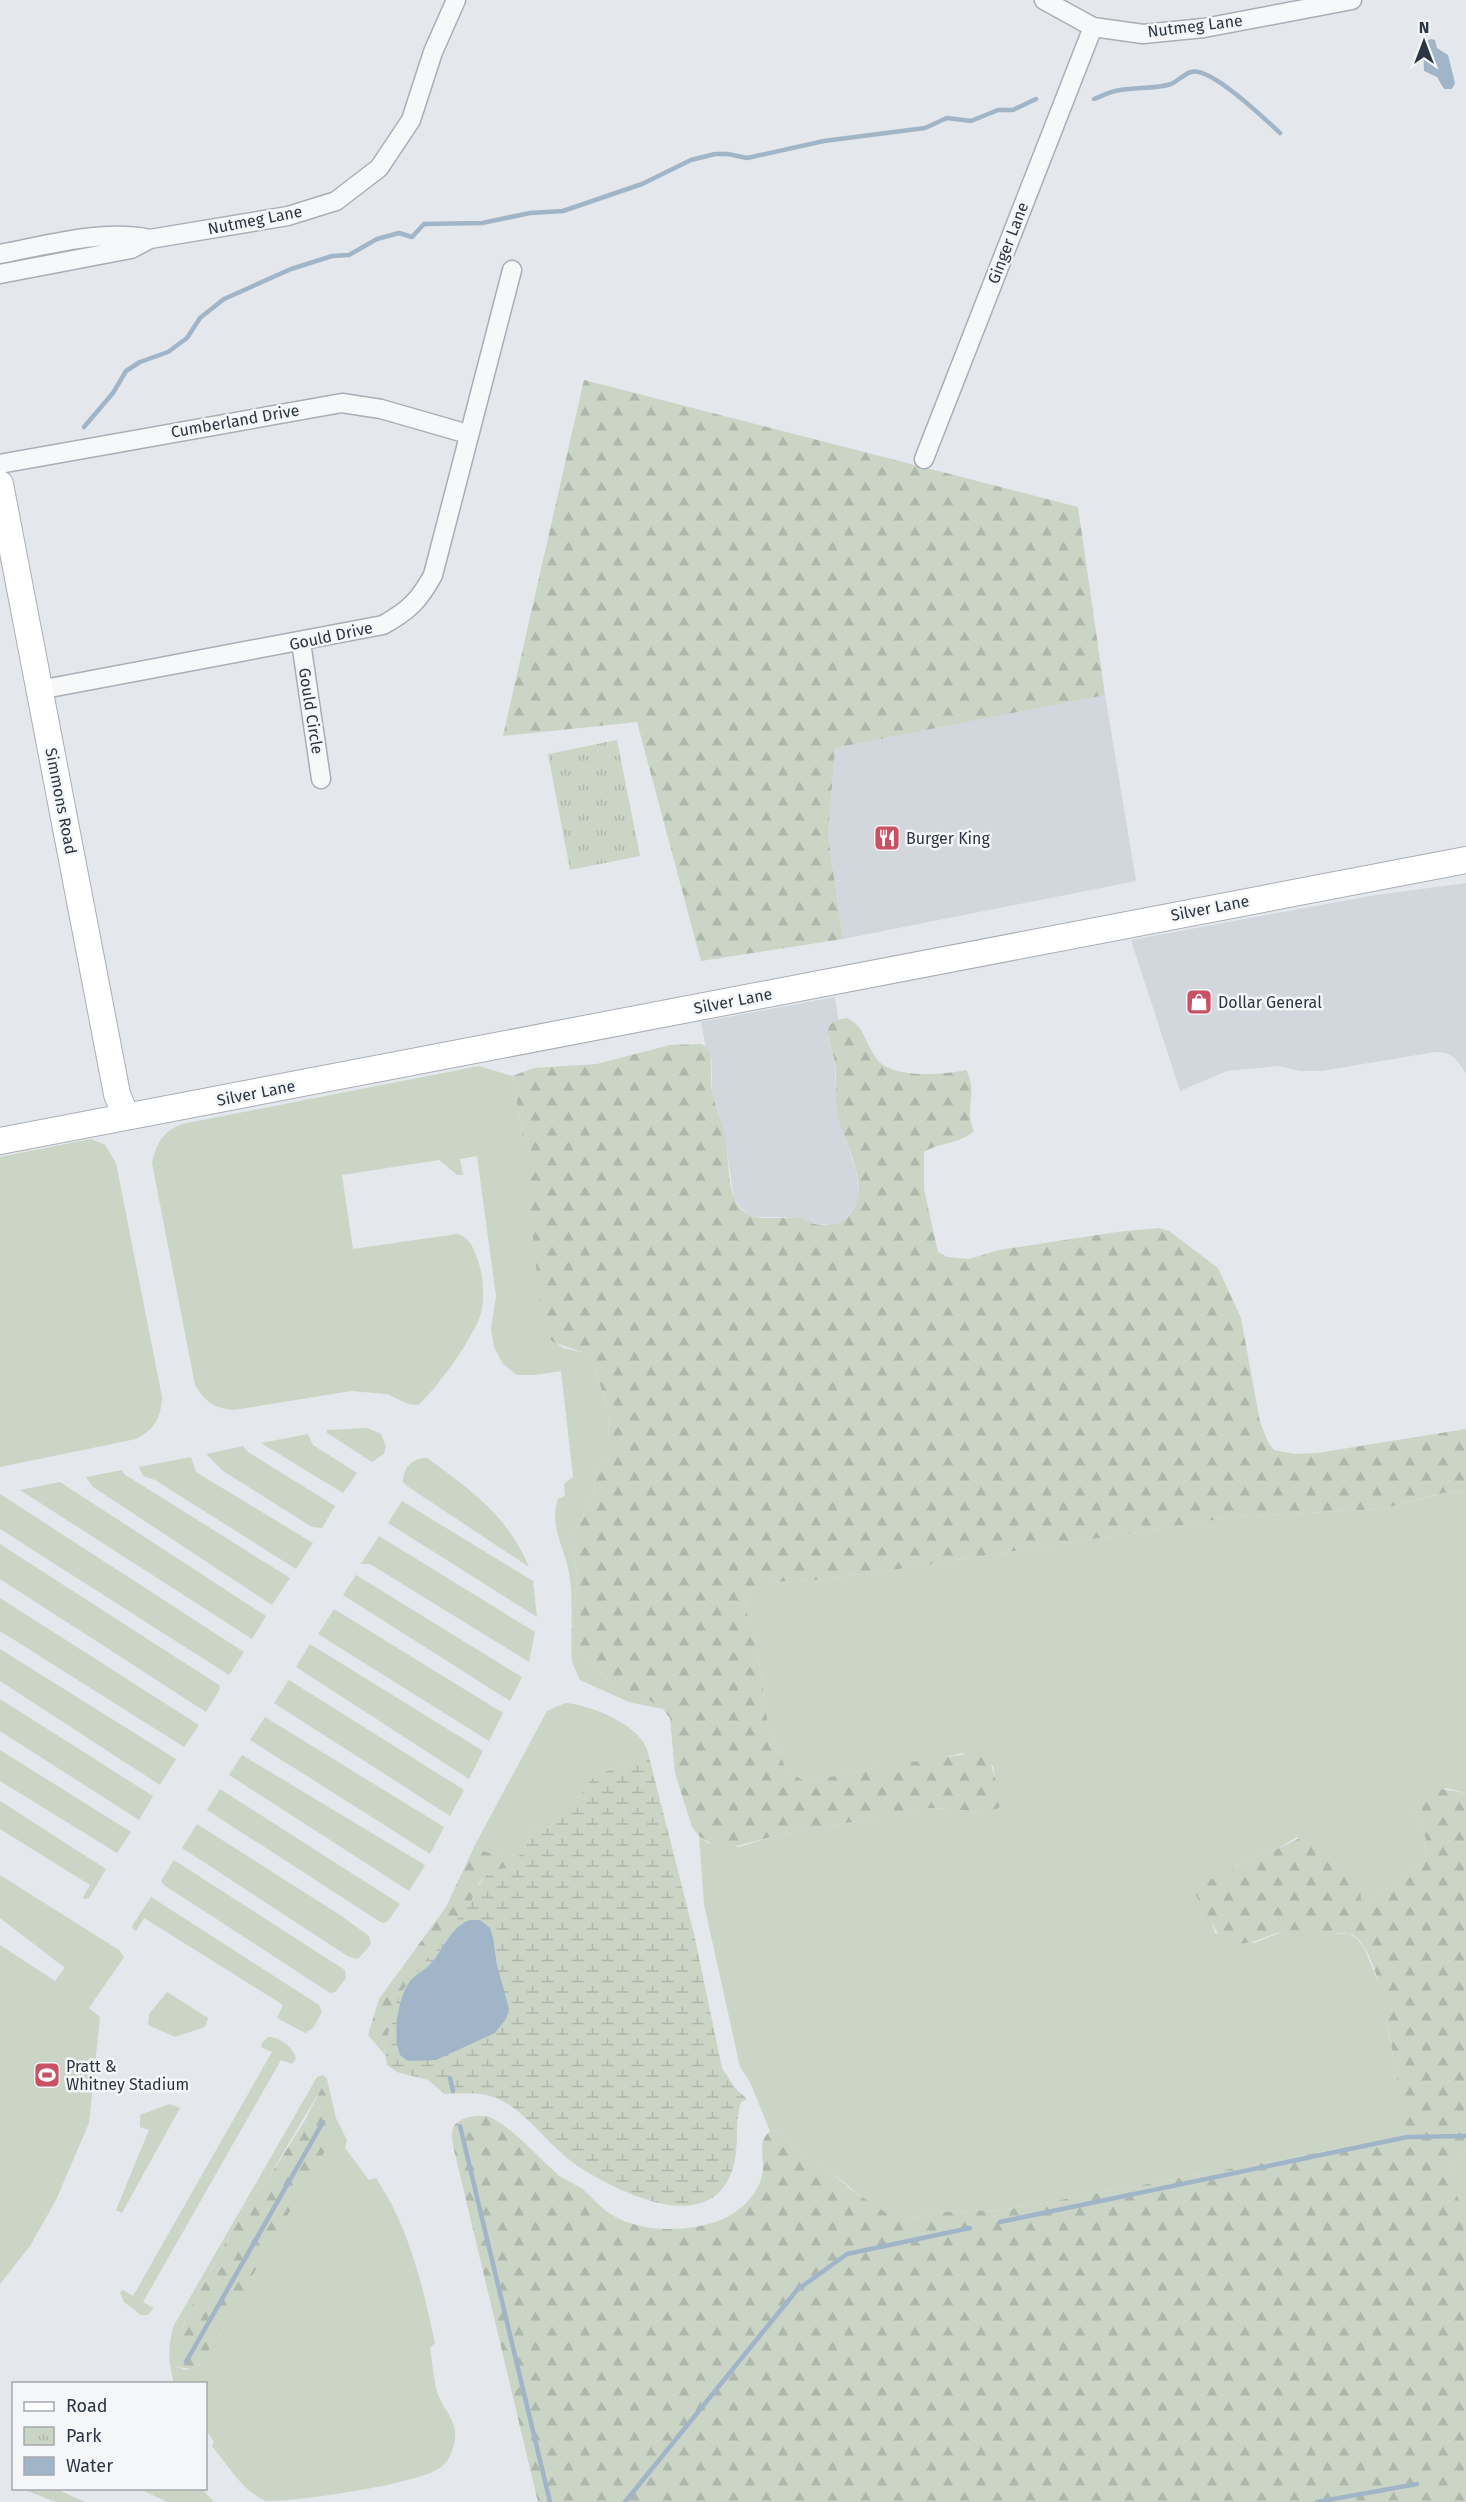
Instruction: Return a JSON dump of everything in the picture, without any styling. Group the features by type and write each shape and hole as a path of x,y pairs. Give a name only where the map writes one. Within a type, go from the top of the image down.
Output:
{"main road":[{"name":"Simmons Road","path":"0,484 117,1094 126,1117"},
{"name":"Silver Lane","path":"0,1141 1466,860"}],"street":[{"name":"Nutmeg Lane","path":"0,254 115,244 131,249 150,239 288,216 336,201 379,168 411,120 433,52 456,0"},
{"name":"Nutmeg Lane","path":"1044,0 1093,27 1143,34 1204,28 1352,0"},
{"name":"Ginger Lane","path":"924,459 1093,27"},
{"name":"Nutmeg Lane","path":"0,274 115,244"},
{"name":"Gould Drive","path":"39,690 383,625 408,611 433,575 512,270"},
{"name":"Cumberland Drive","path":"0,464 342,403 381,410 468,434"},
{"name":"Gould Circle","path":"300,642 321,779"}],"shaded area":[{"path":"1105,695 1136,881 843,939 828,836 835,748"},
{"path":"1466,883 1466,1073 1455,1058 1446,1053 1435,1052 1321,1071 1300,1071 1279,1066 1227,1071 1180,1091 1131,940 1370,896"},
{"path":"835,997 838,1019 828,1037 834,1059 838,1116 856,1171 858,1204 843,1221 832,1225 810,1223 801,1217 748,1215 734,1199 725,1135 712,1094 712,1061 710,1051 706,1048 701,1022"}],"green space":[{"path":"584,380 1078,507 1105,695 835,748 828,836 843,939 701,961 637,722 503,736"},
{"path":"617,740 640,856 570,870 548,754"},
{"path":"847,1018 857,1025 877,1059 894,1070 932,1074 966,1070 970,1078 970,1115 974,1131 963,1138 924,1152 924,1189 938,1252 947,1257 969,1259 999,1250 1117,1232 1159,1228 1169,1231 1218,1268 1241,1318 1260,1422 1274,1450 1295,1454 1317,1453 1466,1429 1466,1492 1443,1493 1382,1509 1234,1517 906,1568 816,1580 773,1582 753,1587 746,1596 745,1607 756,1639 768,1725 786,1769 805,1782 884,1766 974,1753 985,1758 991,1765 1000,1794 1000,1802 999,1808 984,1812 932,1808 783,1834 729,1848 718,1848 699,1836 692,1827 675,1773 670,1718 663,1709 644,1697 612,1685 574,1643 572,1633 577,1578 572,1535 593,1497 595,1475 608,1446 609,1412 593,1363 585,1353 553,1342 545,1334 522,1131 512,1076 534,1068 597,1064 670,1045 702,1044 710,1051 714,1101 725,1135 730,1183 738,1205 747,1214 755,1217 799,1217 815,1224 833,1224 845,1219 854,1209 859,1184 838,1117 835,1065 828,1032 832,1023"},
{"path":"479,1066 512,1076 522,1131 545,1334 563,1348 585,1353 593,1363 609,1412 608,1446 595,1475 593,1497 572,1535 577,1578 572,1633 574,1643 612,1685 644,1697 663,1709 629,1702 580,1680 572,1662 571,1639 572,1605 569,1572 555,1518 558,1499 565,1496 564,1484 573,1477 561,1371 517,1375 503,1364 494,1347 491,1329 496,1296 477,1156 460,1159 463,1175 457,1175 439,1160 342,1175 353,1249 457,1234 465,1237 470,1243 479,1264 483,1300 477,1323 454,1362 418,1405 408,1404 387,1394 351,1391 234,1410 221,1408 211,1403 202,1396 195,1385 152,1163 158,1144 165,1134 182,1124"},
{"path":"91,1139 105,1145 116,1163 162,1397 160,1411 148,1432 136,1439 0,1467 0,1157"},
{"path":"367,1428 381,1434 386,1446 384,1454 372,1462 327,1433 327,1430"},
{"path":"308,1434 313,1445 357,1473 343,1493 261,1443"},
{"path":"243,1446 248,1452 335,1506 322,1528 312,1527 223,1471 206,1454"},
{"path":"191,1457 196,1472 313,1543 296,1569 155,1480 143,1476 139,1467"},
{"path":"422,1458 427,1458 473,1493 499,1518 529,1567 403,1482 409,1465"},
{"path":"122,1470 124,1474 290,1578 272,1605 93,1487 86,1477"},
{"path":"60,1482 266,1616 252,1639 20,1490"},
{"path":"1466,1492 1466,1793 1446,1788 1413,1809 1426,1839 1425,1860 1371,1901 1361,1900 1297,1837 1277,1849 1245,1859 1228,1874 1212,1923 1215,1933 1254,1943 1285,1931 1296,1930 1327,1935 1349,1933 1357,1939 1364,1947 1381,1989 1397,2079 1406,2112 1406,2133 1397,2138 1005,2210 943,2212 910,2218 887,2214 832,2173 796,2150 780,2133 770,2131 750,2082 740,2067 704,1904 699,1836 708,1843 739,1847 783,1834 932,1808 984,1812 997,1787 993,1766 962,1753 929,1761 884,1766 805,1782 786,1769 768,1725 756,1639 745,1607 746,1596 753,1587 773,1582 816,1580 906,1568 1234,1517 1382,1509 1444,1493"},
{"path":"0,1494 244,1652 229,1675 0,1529"},
{"path":"402,1501 533,1581 537,1617 388,1523"},
{"path":"379,1536 535,1632 529,1662 370,1564 361,1564"},
{"path":"0,1544 219,1685 220,1689 206,1712 0,1579"},
{"path":"356,1575 522,1677 510,1701 343,1595"},
{"path":"0,1598 199,1725 184,1747 0,1631"},
{"path":"334,1609 503,1713 489,1741 318,1634"},
{"path":"310,1644 483,1751 469,1779 296,1667"},
{"path":"0,1649 176,1759 160,1785 0,1681"},
{"path":"289,1680 464,1790 450,1816 274,1703"},
{"path":"0,1699 153,1796 139,1820 0,1731"},
{"path":"565,1703 589,1708 616,1719 638,1736 646,1746 649,1757 611,1769 591,1779 581,1795 565,1805 550,1827 530,1832 525,1849 508,1869 500,1855 486,1852 475,1845 547,1711"},
{"path":"265,1717 444,1827 430,1854 250,1740"},
{"path":"0,1750 131,1832 117,1853 0,1781"},
{"path":"242,1755 425,1865 409,1891 229,1775"},
{"path":"649,1757 695,1938 722,2068 735,2088 747,2099 741,2102 735,2159 729,2178 716,2195 698,2204 678,2206 633,2195 575,2164 522,2115 503,2101 482,2094 445,2094 428,2080 397,2072 387,2065 384,2047 399,1995 472,1900 484,1877 494,1870 508,1868 525,1849 530,1832 550,1827 565,1805 581,1795 591,1779 611,1769","holes":["462,1923 493,1937 497,1965 400,2007 411,1980 432,1963"]},
{"path":"1434,1788 1466,1793 1466,2150 1458,2155 1446,2179 1458,2197 1466,2242 1466,2502 538,2502 453,2146 452,2133 457,2123 472,2117 492,2118 516,2136 557,2174 581,2188 612,2215 640,2226 673,2229 707,2225 734,2213 745,2204 754,2194 760,2182 763,2169 762,2145 770,2131 780,2133 796,2150 888,2214 910,2218 943,2212 1005,2210 1397,2138 1406,2132 1406,2125 1387,2022 1376,1973 1368,1953 1358,1939 1347,1933 1329,1935 1293,1931 1250,1942 1222,1941 1196,1895 1196,1884 1228,1874 1245,1859 1277,1849 1308,1834 1328,1846 1344,1860 1356,1878 1361,1900 1371,1901 1425,1860 1426,1839 1413,1809 1414,1798 1424,1790"},
{"path":"220,1789 400,1904 387,1922 382,1923 207,1810"},
{"path":"0,1801 106,1869 89,1898 84,1899 83,1897 90,1885 0,1829"},
{"path":"197,1824 340,1915 369,1936 371,1944 358,1959 349,1957 182,1848"},
{"path":"475,1845 486,1852 500,1855 508,1869 487,1874 479,1883 472,1900 442,1940 384,2047 385,2055 368,2035 379,1999 446,1907"},
{"path":"174,1860 345,1970 346,1978 335,1992 330,1993 164,1885 161,1881"},
{"name":"Pratt & Whitney Stadium","path":"0,1875 119,1950 124,1957 89,2008 100,2017 89,2123 56,2200 30,2246 0,2284 0,1945 55,1981 65,1968 0,1918"},
{"path":"151,1897 319,2005 322,2012 313,2028 305,2033 277,2018 283,2005 144,1918 136,1931 133,1929 132,1926"},
{"path":"167,1992 208,2018 205,2027 175,2037 148,2025 149,2014"},
{"path":"268,2037 285,2044 292,2050 296,2059 292,2064 281,2060 143,2302 154,2308 147,2315 141,2315 124,2302 120,2292 123,2290 133,2296 272,2052 261,2047"},
{"path":"323,2075 327,2079 336,2118 347,2140 345,2148 369,2180 376,2178 388,2197 406,2237 420,2278 435,2343 430,2348 435,2385 454,2427 451,2454 445,2464 438,2469 404,2481 301,2499 266,2501 243,2484 212,2446 214,2442 207,2432 207,2382 174,2382 169,2355 173,2327 317,2077","holes":["325,2082 221,2330 199,2365 185,2370 175,2366 181,2331 194,2301 248,2201 266,2182"]},
{"path":"325,2081 337,2126 332,2139 203,2360 197,2366 190,2368 174,2365 181,2331 194,2301 248,2201 266,2182 304,2122"},
{"path":"169,2104 180,2108 122,2213 116,2210 149,2130 140,2127 140,2115"},
{"path":"1466,2150 1466,2244 1464,2230 1446,2179 1458,2155"},
{"path":"25,2490 58,2490 85,2502 56,2502"},
{"path":"142,2490 203,2490 214,2502 167,2502"}],"water":[{"path":"1435,40 1437,48 1448,55 1455,83 1452,89 1444,89 1437,77 1424,71 1423,42"},
{"path":"470,1920 480,1920 490,1928 509,2009 506,2019 495,2033 436,2060 408,2061 400,2055 397,2037 398,2016 403,1995 412,1979 431,1963 458,1927"}],"waterway":[{"path":"1094,99 1110,92 1126,89 1165,86 1174,83 1188,73 1200,72 1224,85 1280,133"},
{"path":"84,427 113,393 126,371 140,362 168,352 187,338 200,318 224,299 291,269 332,256 349,255 377,239 399,233 412,237 424,224 482,223 530,213 563,211 642,184 691,160 715,154 747,158 824,141 925,128 947,118 971,121 998,110 1013,110 1036,99"},
{"path":"450,2078 453,2091"},
{"path":"186,2362 323,2122"},
{"path":"460,2126 550,2502"},
{"path":"1000,2222 1407,2137 1466,2136"},
{"path":"625,2502 797,2290 847,2254 970,2228"},
{"path":"1317,2502 1417,2484"}],"place":[{"name":"Burger King","path":"887,838"},
{"name":"Dollar General","path":"1199,1002"},
{"name":"Pratt & Whitney Stadium","path":"47,2075"}]}
